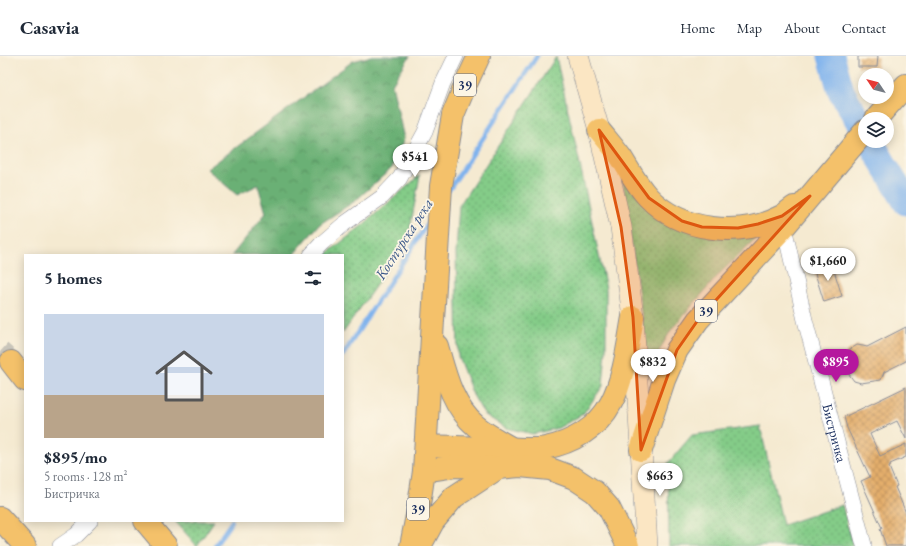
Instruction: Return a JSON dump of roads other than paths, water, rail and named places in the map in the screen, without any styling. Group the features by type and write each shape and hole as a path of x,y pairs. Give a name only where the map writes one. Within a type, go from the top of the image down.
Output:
{"main road":[{"name":"39","path":"411,546 424,471 441,186 453,115 464,86 479,56"},
{"path":"578,56 600,130 621,227 633,318 647,546"},
{"path":"882,112 906,85"},
{"name":"39","path":"600,130 649,198 682,221 702,227 738,228 758,224 782,216 810,196"},
{"name":"39","path":"641,450 664,380 677,350 698,320 784,227 858,140"},
{"path":"426,446 512,449 544,448 566,442 584,433 596,423 611,404 619,384 633,318"},
{"path":"432,328 448,384 456,400 475,425 512,449"},
{"path":"11,362 24,379"},
{"path":"424,471 456,466 498,468 520,466 550,469 574,478 595,492 609,508 628,546"},
{"path":"420,546 433,522 454,497 498,468"},
{"path":"146,522 166,546"}],"street":[{"path":"312,254 344,224 382,196 400,178 425,132 443,83 456,56"},
{"name":"Бистричка","path":"784,227 804,316 864,545"},
{"path":"60,546 76,535 89,522"}],"waterway":[{"name":"Костурска река","path":"449,190 537,56"},
{"path":"831,56 841,91 858,120"},
{"path":"874,148 906,202"},
{"name":"Костурска река","path":"344,353 431,218"},
{"name":"Костурска река","path":"215,546 231,522"}],"tunnel":[{"path":"0,352 11,362"}]}
